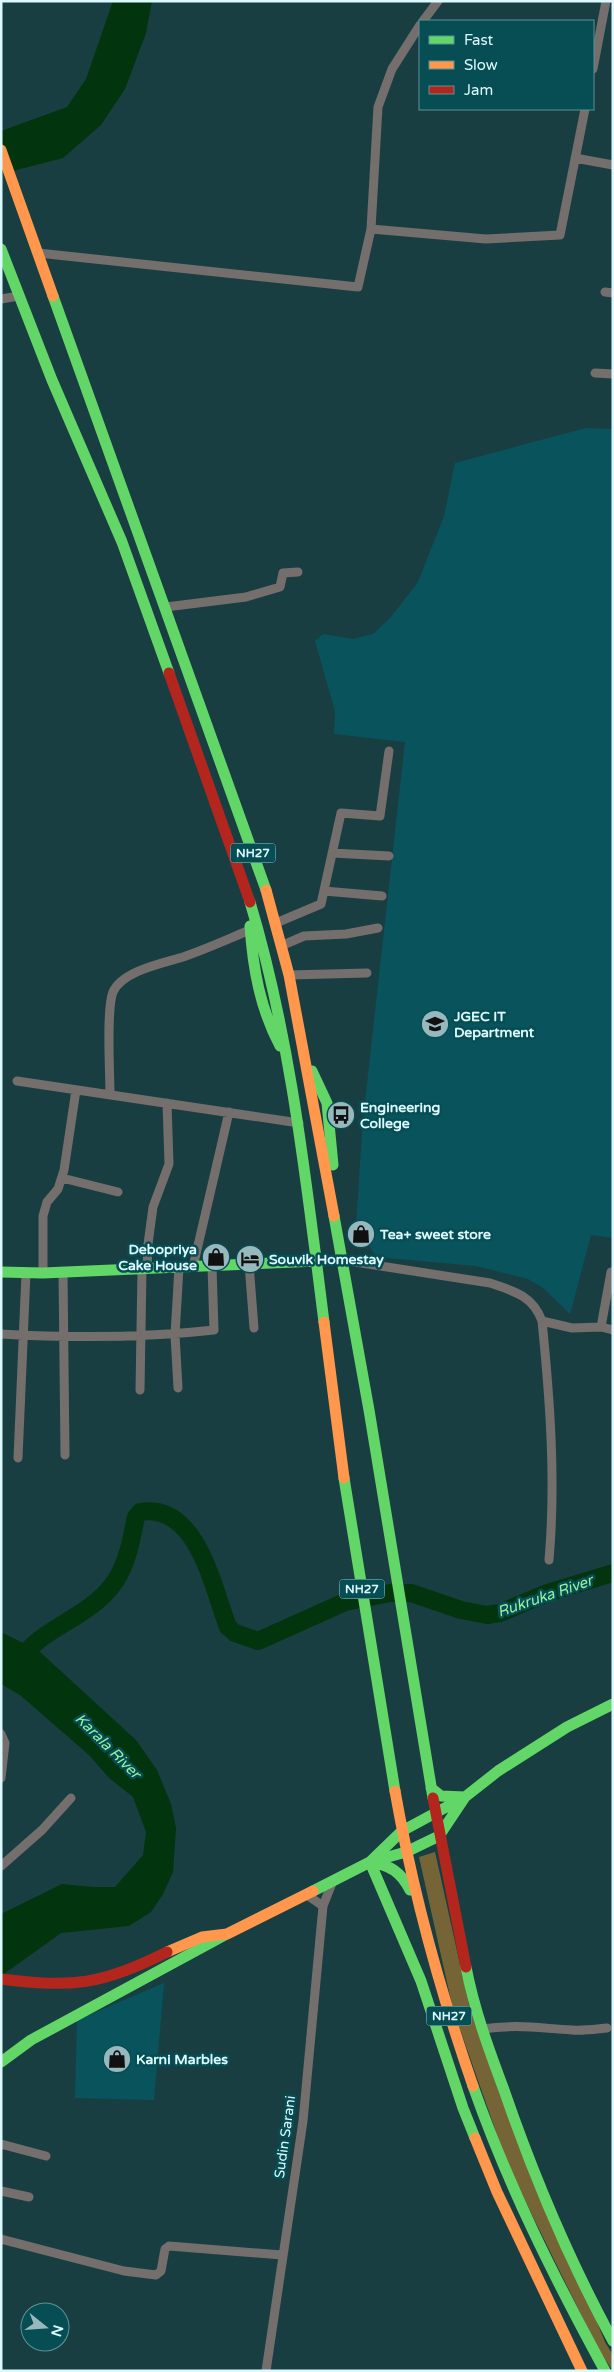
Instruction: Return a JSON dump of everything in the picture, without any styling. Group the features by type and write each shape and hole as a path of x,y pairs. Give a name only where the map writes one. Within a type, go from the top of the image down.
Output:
{"main road":[{"name":"NH27","path":"1,150 166,607 276,923 289,975 330,1199 329,1261 354,1544 402,1831 417,1903 449,2016 490,2135 548,2265 605,2371"},
{"name":"NH27","path":"1,249 52,380 122,542 248,895 264,948 329,1261 369,1410 388,1540 458,1935 482,2030 532,2171 587,2293 613,2341"},
{"name":"NH27","path":"248,895 250,930 260,1003 270,1030 287,1059"},
{"path":"1,1272 43,1273 329,1261"},
{"path":"370,1862 402,1831 465,1797 498,1771 567,1727 613,1704"},
{"path":"431,1788 441,1796 465,1797"},
{"path":"1,2062 30,2040 227,1934 308,1895 370,1862 406,1852 439,1836 465,1797"},
{"path":"370,1862 383,1863 397,1870 404,1878 417,1903"},
{"path":"370,1862 421,1981 463,2108 493,2183 582,2371"},
{"path":"7,1980 82,1983 133,1968 199,1937 215,1933 227,1934"}],"street":[{"path":"424,20 438,1"},
{"path":"594,64 606,1"},
{"path":"38,253 358,287 371,229 378,107 392,69 419,27"},
{"path":"371,229 486,239 560,235 585,110"},
{"path":"575,158 613,165"},
{"path":"1,299 19,296"},
{"path":"595,373 613,374"},
{"path":"166,607 246,597 280,587 283,573 298,572"},
{"path":"276,923 321,904 340,813 380,816 389,752"},
{"path":"332,853 389,856"},
{"path":"324,891 382,896"},
{"path":"281,946 304,936 346,934 378,928"},
{"path":"110,1094 111,1006 114,991 119,983 160,963 182,957 250,930"},
{"path":"289,975 367,973"},
{"path":"17,1081 299,1123"},
{"path":"43,1273 44,1208 58,1189 62,1178 76,1090"},
{"path":"140,1390 140,1336 148,1244 153,1207 169,1164 167,1103"},
{"path":"192,1267 228,1112"},
{"path":"62,1178 118,1192"},
{"path":"329,1261 490,1283 509,1289 535,1304 542,1321 548,1381 551,1482 549,1560"},
{"path":"250,1264 254,1328"},
{"path":"1,1334 63,1338 175,1335 214,1330 212,1266"},
{"path":"178,1388 175,1335 179,1267"},
{"path":"63,1272 65,1455"},
{"path":"601,1327 611,1272"},
{"path":"18,1458 26,1273"},
{"path":"542,1321 572,1328 601,1327 613,1330"},
{"path":"1,1734 5,1743 1,1778"},
{"path":"1,1866 42,1830 71,1798"},
{"name":"Sudin Sarani","path":"266,2371 303,2121 323,1906 332,1882"},
{"path":"308,1895 323,1906"},
{"path":"482,2030 508,2026 529,2026 573,2031 607,2028"},
{"path":"1,2144 46,2156"},
{"path":"1,2191 29,2197"},
{"path":"1,2239 124,2272 156,2275 161,2271 165,2249 168,2246 282,2255"}],"shaded area":[{"path":"586,428 613,429 613,1238 591,1235 570,1314 542,1287 528,1279 476,1266 376,1257 356,1225 363,1120 405,742 334,734 335,711 315,641 323,634 353,639 373,634 391,617 418,582 444,516 455,463"},
{"path":"435,1852 469,2005 605,2342 613,2355 613,2371 598,2349 508,2166 453,2009 419,1857"},
{"name":"Karni Marbles","path":"164,1983 154,2100 75,2098 77,2020"}],"water":[{"path":"113,1 152,1 146,33 125,89 101,125 63,158 1,174 1,131 67,107 86,79"},
{"name":"Karala River","path":"1,1632 39,1651 136,1740 157,1770 171,1804 176,1828 173,1872 163,1894 151,1912 129,1926 61,1933 1,1976 1,1914 62,1884 115,1887 143,1855 146,1832 133,1797 108,1777 90,1756 20,1695 1,1684"}],"waterway":[{"name":"Rukruka River","path":"15,1663 39,1640 96,1602 113,1584 126,1559 136,1517 140,1512 160,1512 176,1520 189,1534 200,1551 209,1571 228,1627 235,1633 258,1641 345,1602 390,1593 411,1593 461,1610 487,1615 500,1613 547,1593 613,1573"}],"traffic: fast":[{"path":"1,249 52,380 122,542 169,673"},
{"path":"53,296 266,890"},
{"path":"250,902 264,954 287,1058 296,1110 324,1322"},
{"path":"250,926 253,958 259,988 267,1017 280,1046"},
{"path":"312,1071 327,1103 333,1165"},
{"path":"334,1216 369,1410 433,1798"},
{"path":"1,1272 43,1273 317,1261"},
{"path":"344,1478 395,1791"},
{"path":"465,1797 439,1836 406,1852 370,1862 402,1831 465,1797 498,1771 567,1727 613,1704"},
{"path":"431,1788 441,1796 465,1797"},
{"path":"313,1891 370,1862"},
{"path":"410,1890 403,1878 394,1870 370,1862 421,1981 463,2108 475,2138"},
{"path":"1,2062 31,2040 225,1935"},
{"path":"466,1967 482,2029 528,2155 567,2249 613,2341"},
{"path":"473,2086 501,2160 533,2232 605,2371"}],"traffic: slow":[{"path":"1,150 53,296"},
{"path":"266,890 289,975 334,1216"},
{"path":"324,1322 344,1478"},
{"path":"395,1791 410,1866 428,1940 473,2086"},
{"path":"167,1952 202,1937 227,1934 313,1891"},
{"path":"475,2138 497,2192 582,2371"}],"traffic: jam":[{"path":"169,673 250,902"},
{"path":"433,1798 466,1967"},
{"path":"1,1979 48,1983 86,1981 124,1971 167,1952"}],"place":[{"name":"JGEC IT Department","path":"435,1024"},
{"name":"Engineering College","path":"341,1115"},
{"name":"Tea+ sweet store","path":"361,1234"},
{"name":"Debopriya Cake House","path":"216,1257"},
{"name":"Souvik Homestay","path":"250,1259"},
{"name":"Karni Marbles","path":"117,2059"}]}
